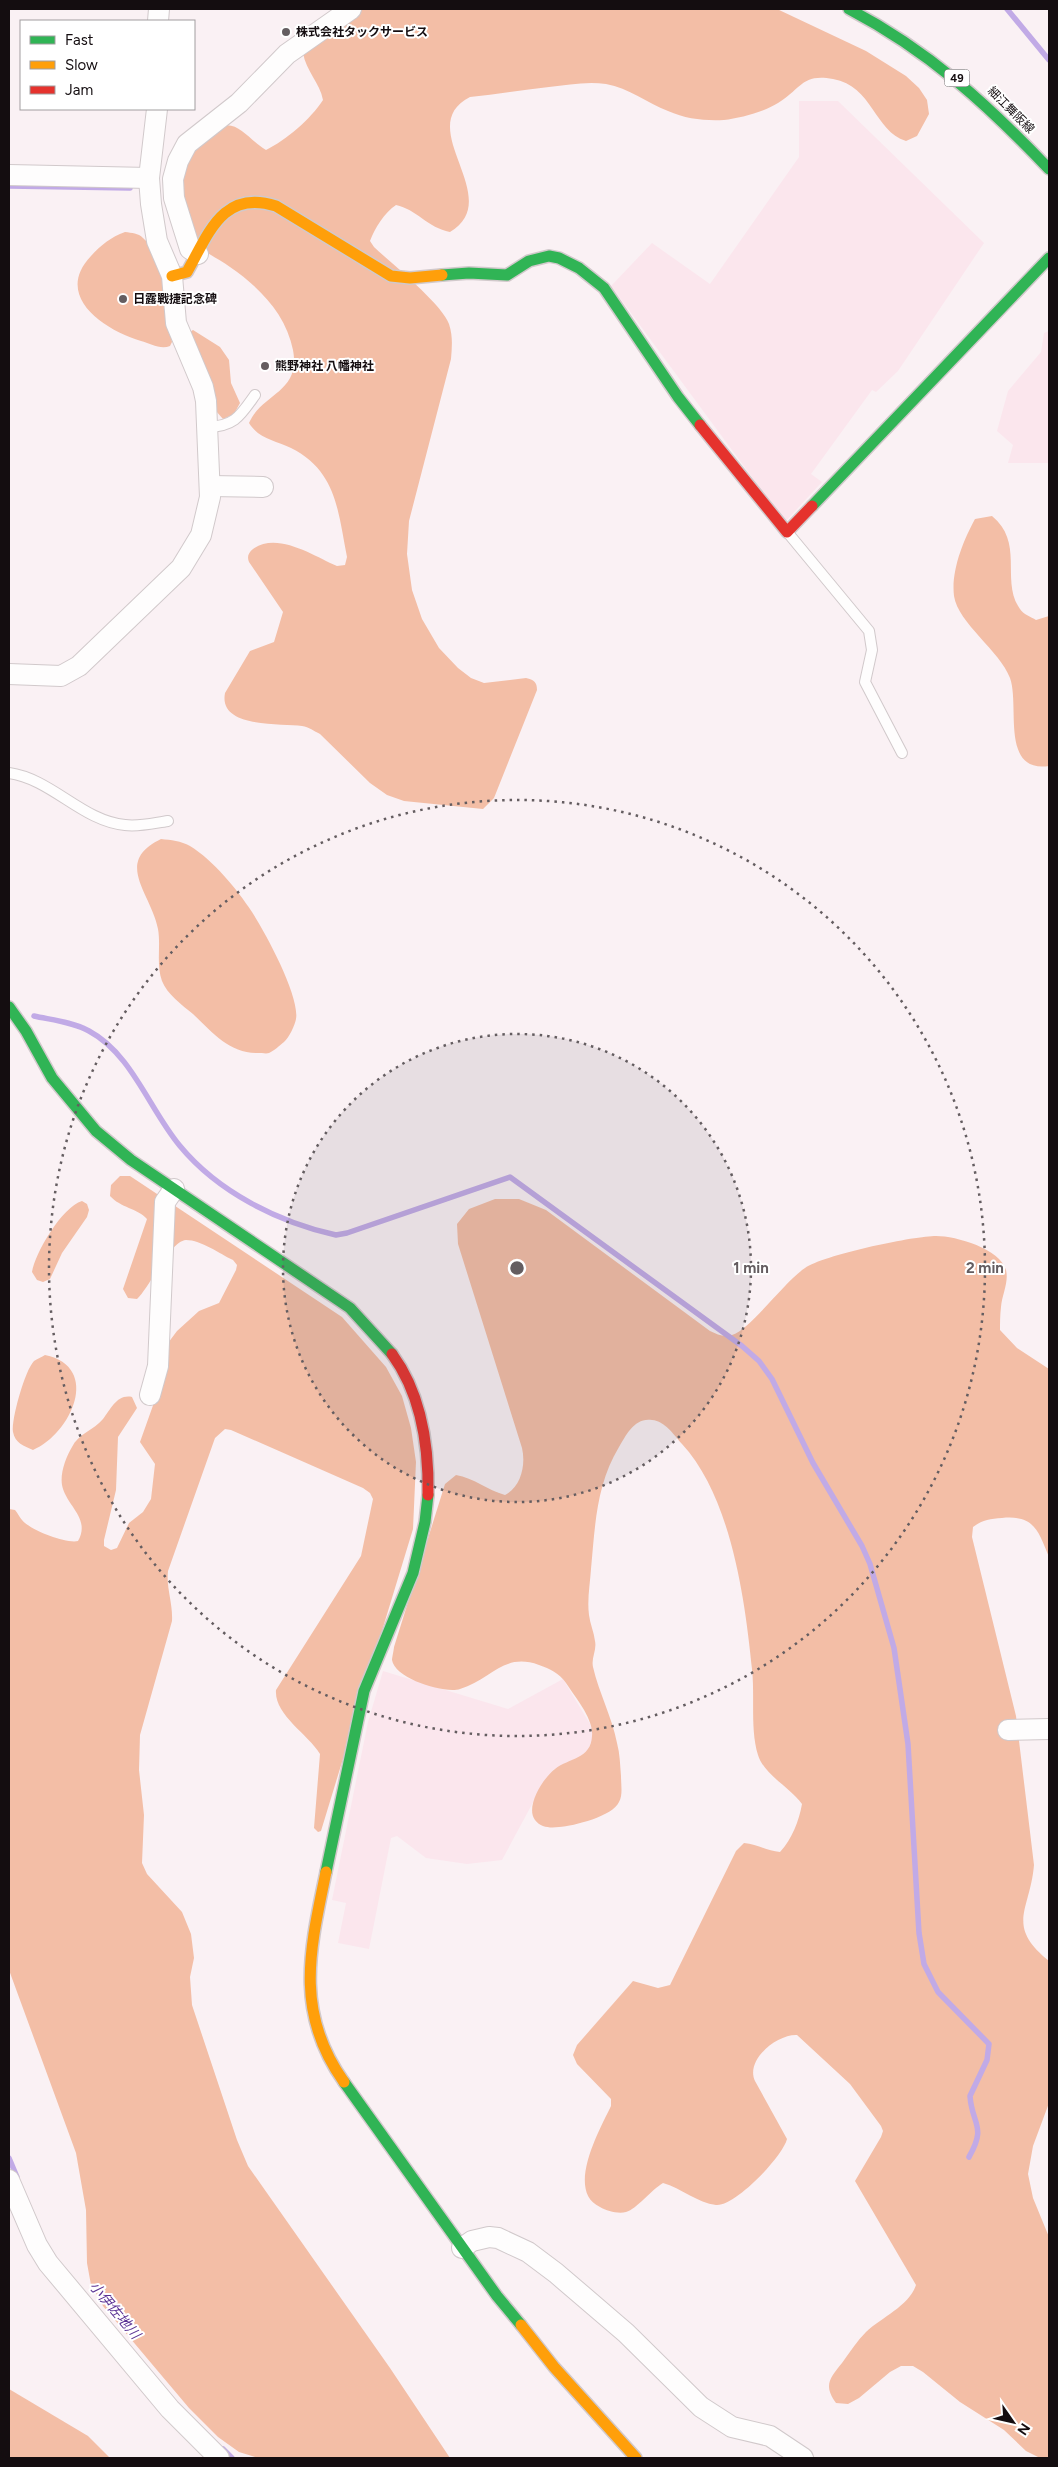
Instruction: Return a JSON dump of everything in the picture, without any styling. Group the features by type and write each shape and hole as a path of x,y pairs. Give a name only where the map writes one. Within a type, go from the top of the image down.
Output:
{"street":[{"path":"198,254 190,249 174,198 173,179 178,161 187,144 239,103 290,50 351,9"},
{"name":"細江舞阪線","path":"849,9 902,38 963,83 1000,117 1049,169"},
{"path":"9,674 50,677 70,672 168,583 192,552 201,535 207,516 210,486 208,427 203,387 176,324 172,276 157,241 151,204 149,178 157,110"},
{"path":"9,175 149,178"},
{"path":"172,276 187,272 226,211 238,203 253,199 265,201 276,206 375,268 391,276 409,280 464,273 508,275 530,260 541,257 567,262 594,277 604,288 678,397 787,532 1049,258"},
{"path":"210,486 263,487"},
{"path":"9,1007 26,1031 52,1078 80,1114 113,1146 356,1314 375,1332 396,1360 413,1391 423,1425 428,1460 428,1487 424,1531 416,1566 404,1599 375,1661 364,1690 312,1942 308,1981 314,2021 328,2058 462,2248 525,2332 636,2458"},
{"path":"150,1395 158,1366 165,1202 174,1189"},
{"path":"1008,1730 1049,1729"},
{"path":"9,2180 42,2255 170,2409 220,2458"},
{"path":"462,2248 472,2241 489,2236 528,2252 626,2333 701,2406 732,2427 770,2436 803,2458"}],"lane":[{"path":"208,427 221,426 238,418 255,395"},
{"path":"787,532 869,631 872,650 865,682 902,753"},
{"path":"9,773 38,782 108,822 126,825 168,822"}],"shaded area":[{"path":"360,9 777,9 866,51 906,76 919,88 927,100 929,114 917,136 906,141 895,136 887,128 857,90 846,83 833,79 815,78 808,80 786,98 766,109 724,120 703,120 675,114 630,92 599,83 570,84 470,97 455,110 450,126 453,144 466,182 469,201 465,218 450,232 435,227 410,210 396,205 384,216 377,226 370,241 374,247 416,284 437,306 449,324 452,337 451,359 409,521 407,554 412,590 422,619 439,648 458,668 471,678 484,683 526,678 534,682 537,687 494,798 483,809 404,801 387,795 370,783 320,734 302,726 267,724 241,718 231,713 226,705 225,693 250,651 274,642 283,612 249,562 250,552 263,544 273,543 284,544 307,551 337,566 345,565 347,557 333,494 318,468 306,457 291,448 262,436 249,423 262,405 286,384 294,364 293,350 284,325 270,302 241,275 205,251 196,240 186,219 183,207 181,172 186,157 192,148 220,127 234,126 266,150 282,141 297,129 323,100 303,53"},
{"path":"799,101 838,101 984,243 898,371 876,392 872,390 811,474 822,482 785,522 611,286 652,243 710,284 799,157"},
{"path":"125,232 141,236 156,258 165,287 172,342 170,346 155,346 112,329 99,320 80,298 78,285 81,271 91,256 102,245"},
{"path":"193,330 220,347 229,360 231,383 240,403 234,414 223,419 216,411 190,332"},
{"path":"1049,331 1049,463 1008,463 1013,445 997,431 1008,391 1041,352 1044,333"},
{"path":"992,516 1002,527 1007,538 1010,550 1014,598 1020,609 1036,620 1049,616 1049,766 1034,765 1024,759 1018,749 1015,735 1013,690 1010,678 998,658 963,616 954,596 954,577 962,546 975,519"},
{"path":"161,839 172,840 190,846 216,867 246,903 273,949 293,995 296,1019 288,1038 271,1052 248,1052 230,1046 175,999 164,986 159,968 158,929 143,891 137,868 139,858 147,848"},
{"path":"120,1176 130,1176 342,1317 386,1367 402,1396 411,1428 416,1462 413,1529 321,1831 318,1832 314,1828 320,1754 280,1708 276,1690 361,1556 373,1499 370,1493 363,1488 231,1430 225,1429 215,1438 168,1571 172,1621 140,1735 139,1770 144,1815 142,1863 147,1874 182,1912 191,1934 194,1958 190,1977 192,2005 237,2140 248,2166 390,2368 450,2458 258,2458 239,2452 218,2437 189,2408 103,2306 91,2285 87,2263 86,2210 76,2153 9,1970 9,1509 15,1510 26,1524 40,1532 65,1540 78,1541 82,1525 62,1485 62,1475 66,1460 75,1443 82,1435 103,1419 118,1400 132,1397 137,1408 118,1437 116,1490 104,1540 104,1546 111,1550 117,1548 129,1523 143,1512 151,1499 155,1464 140,1442 156,1397 168,1343 177,1331 199,1311 219,1303 237,1265 233,1260 198,1242 186,1240 173,1248 137,1299 128,1298 123,1289 147,1219 139,1212 119,1203 110,1196 111,1185"},
{"path":"495,1199 519,1199 546,1210 710,1331 723,1336 732,1335 748,1324 805,1268 848,1252 922,1237 942,1236 975,1244 986,1249 1002,1262 1006,1270 1007,1279 1001,1307 1000,1330 1017,1348 1049,1369 1049,1557 1038,1532 1028,1522 1021,1519 1002,1518 983,1521 973,1527 972,1537 1016,1716 1034,1865 1025,1906 1024,1927 1036,1948 1049,1961 1049,2103 1033,2146 1028,2174 1033,2198 1049,2237 1049,2458 1040,2458 1026,2451 1004,2430 960,2402 913,2366 901,2366 890,2372 859,2398 848,2404 836,2403 832,2397 829,2386 831,2378 854,2347 866,2332 907,2299 916,2285 855,2181 881,2137 883,2131 881,2126 850,2084 797,2035 789,2036 772,2044 759,2057 755,2065 753,2073 755,2081 787,2139 784,2147 768,2168 735,2198 716,2205 709,2204 663,2183 635,2207 623,2213 600,2207 590,2199 585,2188 588,2159 611,2106 611,2099 577,2064 573,2055 577,2045 633,1981 658,1988 670,1985 736,1851 744,1843 780,1852 794,1830 802,1804 771,1775 758,1755 753,1724 753,1680 745,1612 733,1550 724,1520 713,1492 699,1466 672,1433 657,1421 646,1420 636,1424 628,1432 611,1461 601,1491 594,1538 588,1604 595,1644 593,1664 619,1751 621,1793 619,1802 615,1807 601,1816 566,1826 546,1827 540,1825 532,1814 537,1793 550,1773 561,1765 584,1754 591,1744 592,1729 587,1715 563,1680 554,1672 539,1665 516,1662 498,1669 471,1685 453,1690 422,1684 411,1679 395,1667 392,1660 394,1647 445,1484 456,1475 505,1495 515,1487 523,1468 522,1448 458,1244 457,1224 469,1209"},
{"path":"82,1201 87,1204 89,1210 87,1217 62,1253 50,1279 43,1282 37,1280 32,1272 44,1243 66,1212"},
{"path":"45,1355 62,1362 73,1373 76,1386 75,1401 69,1416 59,1430 47,1442 33,1450 18,1441 14,1436 13,1426 16,1407 30,1366 34,1361"},
{"path":"383,1671 508,1709 563,1679 590,1724 593,1737 588,1750 576,1760 553,1770 544,1782 502,1860 467,1864 426,1858 397,1836 391,1838 369,1949 338,1943 346,1903 332,1900 368,1722"},
{"path":"9,2389 88,2436 110,2458 9,2458"}],"waterway":[{"path":"1007,9 1049,60"},
{"path":"9,186 130,188"},
{"path":"34,1016 76,1025 104,1041 129,1068 169,1131 195,1162 231,1191 271,1213 292,1222 336,1235 347,1233 510,1177 742,1346 759,1361 772,1379 813,1463 862,1546 870,1564 894,1648 908,1744 919,1933 924,1964 938,1992 989,2044 987,2060 970,2096 978,2132 969,2157"},
{"name":"小伊佐地川","path":"9,2158 17,2177"},
{"name":"小伊佐地川","path":"223,2449 232,2458"}],"traffic: fast":[{"path":"849,9 878,25 956,80 1003,122 1049,169"},
{"path":"442,275 469,273 507,275 529,261 549,256 559,258 579,268 604,288 678,397 700,425"},
{"path":"812,506 1049,258"},
{"path":"9,1007 26,1031 52,1078 96,1131 131,1160 350,1308 392,1354"},
{"path":"326,1872 364,1691 413,1573 425,1522 428,1495"},
{"path":"344,2082 497,2296 521,2325"}],"traffic: slow":[{"path":"172,276 187,272 211,229 230,209 243,204 258,202 276,206 391,276 410,278 442,275"},
{"path":"326,1872 311,1954 310,1980 312,2005 318,2030 328,2056 344,2082"},
{"path":"521,2325 554,2367 636,2458"}],"traffic: jam":[{"path":"700,425 787,532 812,506"},
{"path":"392,1354 410,1386 422,1421 427,1458 428,1495"}],"place":[{"name":"株式会社タックサービス","path":"286,32"},
{"name":"日露戰捷記念碑","path":"123,299"},
{"name":"熊野神社 八幡神社","path":"265,366"}]}
